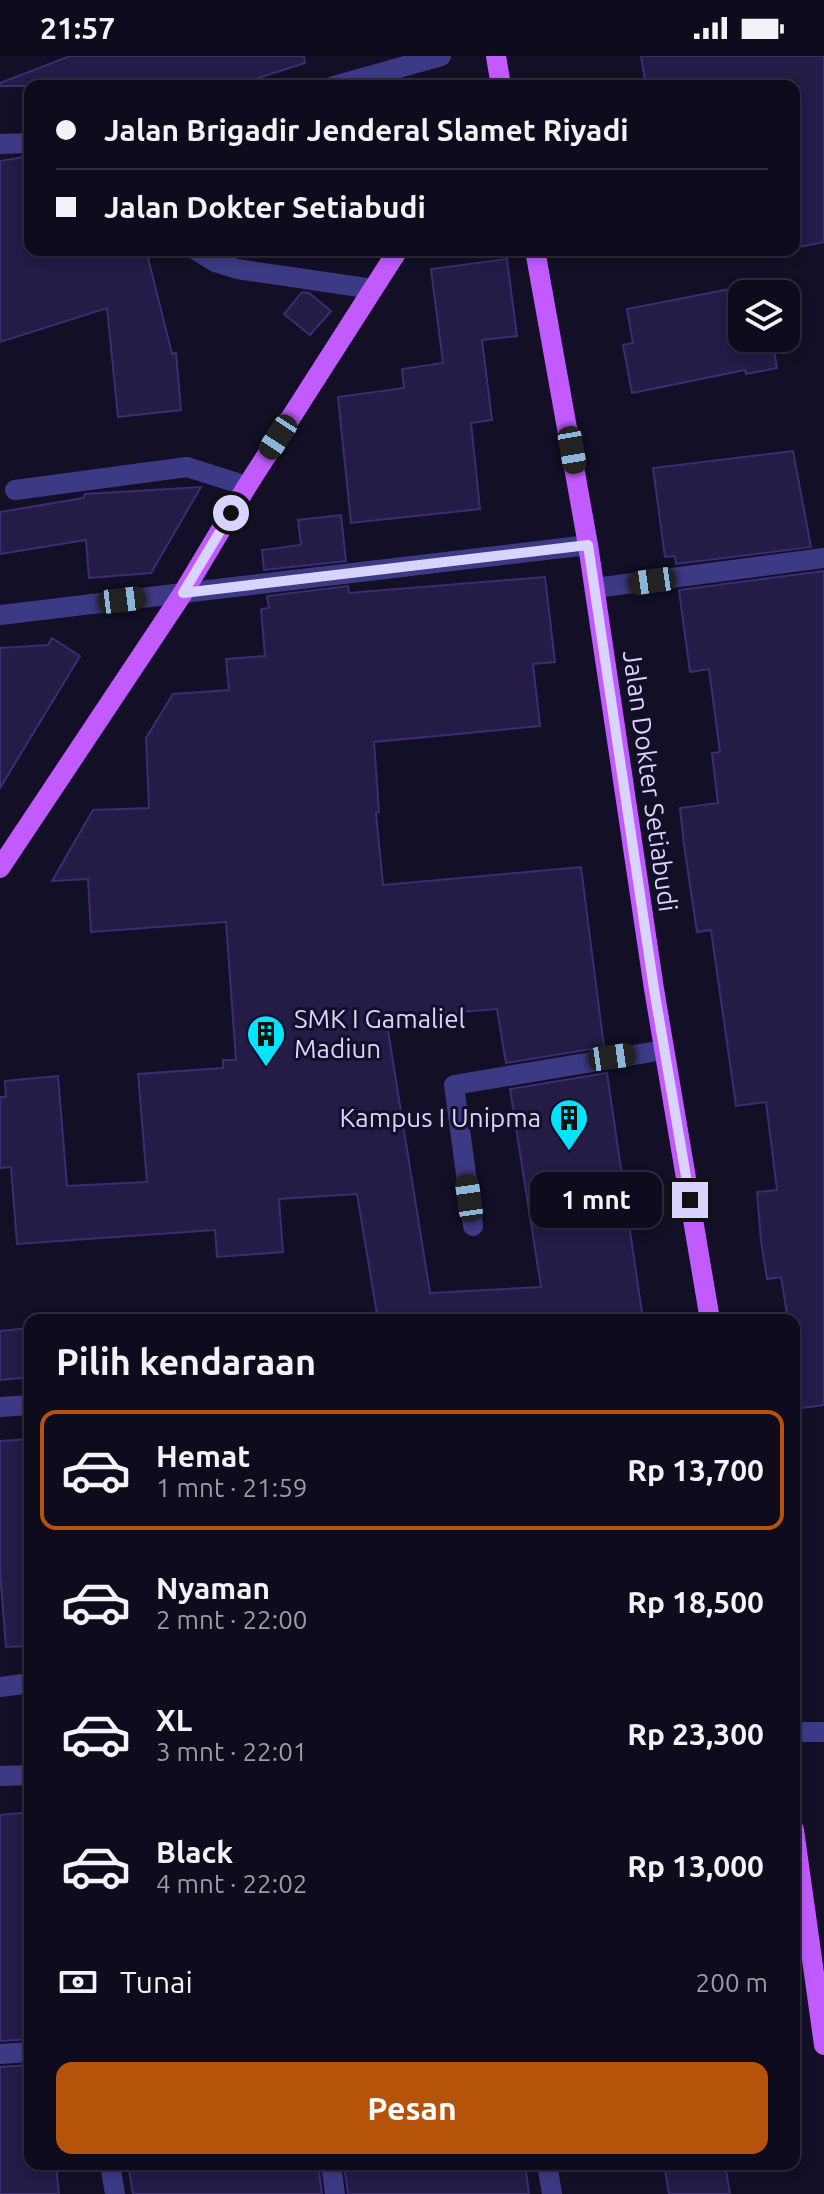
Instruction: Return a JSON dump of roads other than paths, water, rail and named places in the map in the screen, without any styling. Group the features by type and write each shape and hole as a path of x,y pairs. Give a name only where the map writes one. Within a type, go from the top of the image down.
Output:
{"main road":[{"path":"496,56 500,80"},
{"path":"0,868 183,593 247,486 394,256"},
{"name":"Jalan Dokter Setiabudi","path":"536,256 588,545 664,1050 709,1314"},
{"path":"800,1873 824,2045"}],"street":[{"path":"355,80 441,56"},
{"path":"0,144 24,143"},
{"path":"206,256 237,269 373,289"},
{"path":"15,490 187,467 247,486"},
{"path":"0,615 588,545"},
{"path":"595,588 824,558"},
{"path":"473,1226 454,1085 664,1050"},
{"path":"0,1407 24,1405"},
{"path":"0,1687 24,1684"},
{"path":"800,1732 824,1732"},
{"path":"0,1776 24,1775"},
{"path":"0,2054 24,2052"},
{"path":"111,2170 115,2194"},
{"path":"332,2170 335,2194"},
{"path":"548,2170 552,2194"}],"place":[{"name":"SMK I Gamaliel Madiun","path":"266,1068"},
{"name":"Kampus I Unipma","path":"569,1152"}]}
